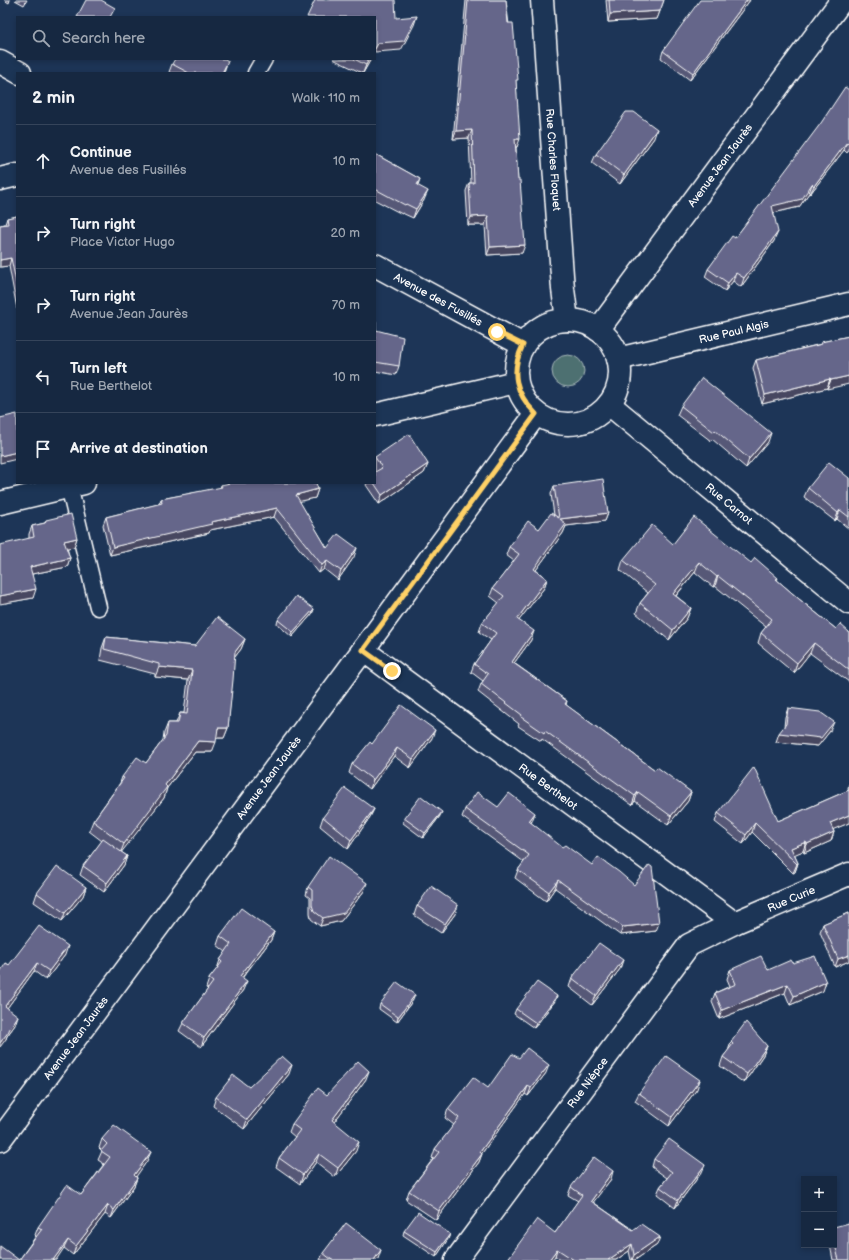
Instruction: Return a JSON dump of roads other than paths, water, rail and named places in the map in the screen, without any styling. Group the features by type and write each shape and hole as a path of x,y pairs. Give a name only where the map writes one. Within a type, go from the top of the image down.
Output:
{"street":[{"name":"Rue Charles Floquet","path":"542,0 563,288 567,320"},
{"name":"Avenue Jean Jaurès","path":"598,330 842,0"},
{"path":"0,62 18,72"},
{"path":"0,179 16,175"},
{"name":"Avenue des Fusillés","path":"376,266 523,345"},
{"name":"Rue Paul Algis","path":"618,359 849,304"},
{"path":"567,320 578,321 588,324 598,330 607,338 614,348 620,371 619,383 609,404 599,414 574,424 561,424 536,414 523,399 516,382 516,363 523,345 531,335 542,327 554,322 567,320"},
{"path":"376,415 516,382"},
{"name":"Rue Carnot","path":"609,404 849,603"},
{"name":"Avenue Jean Jaurès","path":"0,1140 536,414"},
{"path":"0,503 76,485"},
{"name":"Rue Berthelot","path":"363,650 734,923"},
{"name":"Rue Curie","path":"734,923 849,874"},
{"name":"Rue Niépce","path":"456,1260 689,945 734,923"}],"lane":[{"path":"257,72 263,60"},
{"path":"76,485 98,607"}]}
